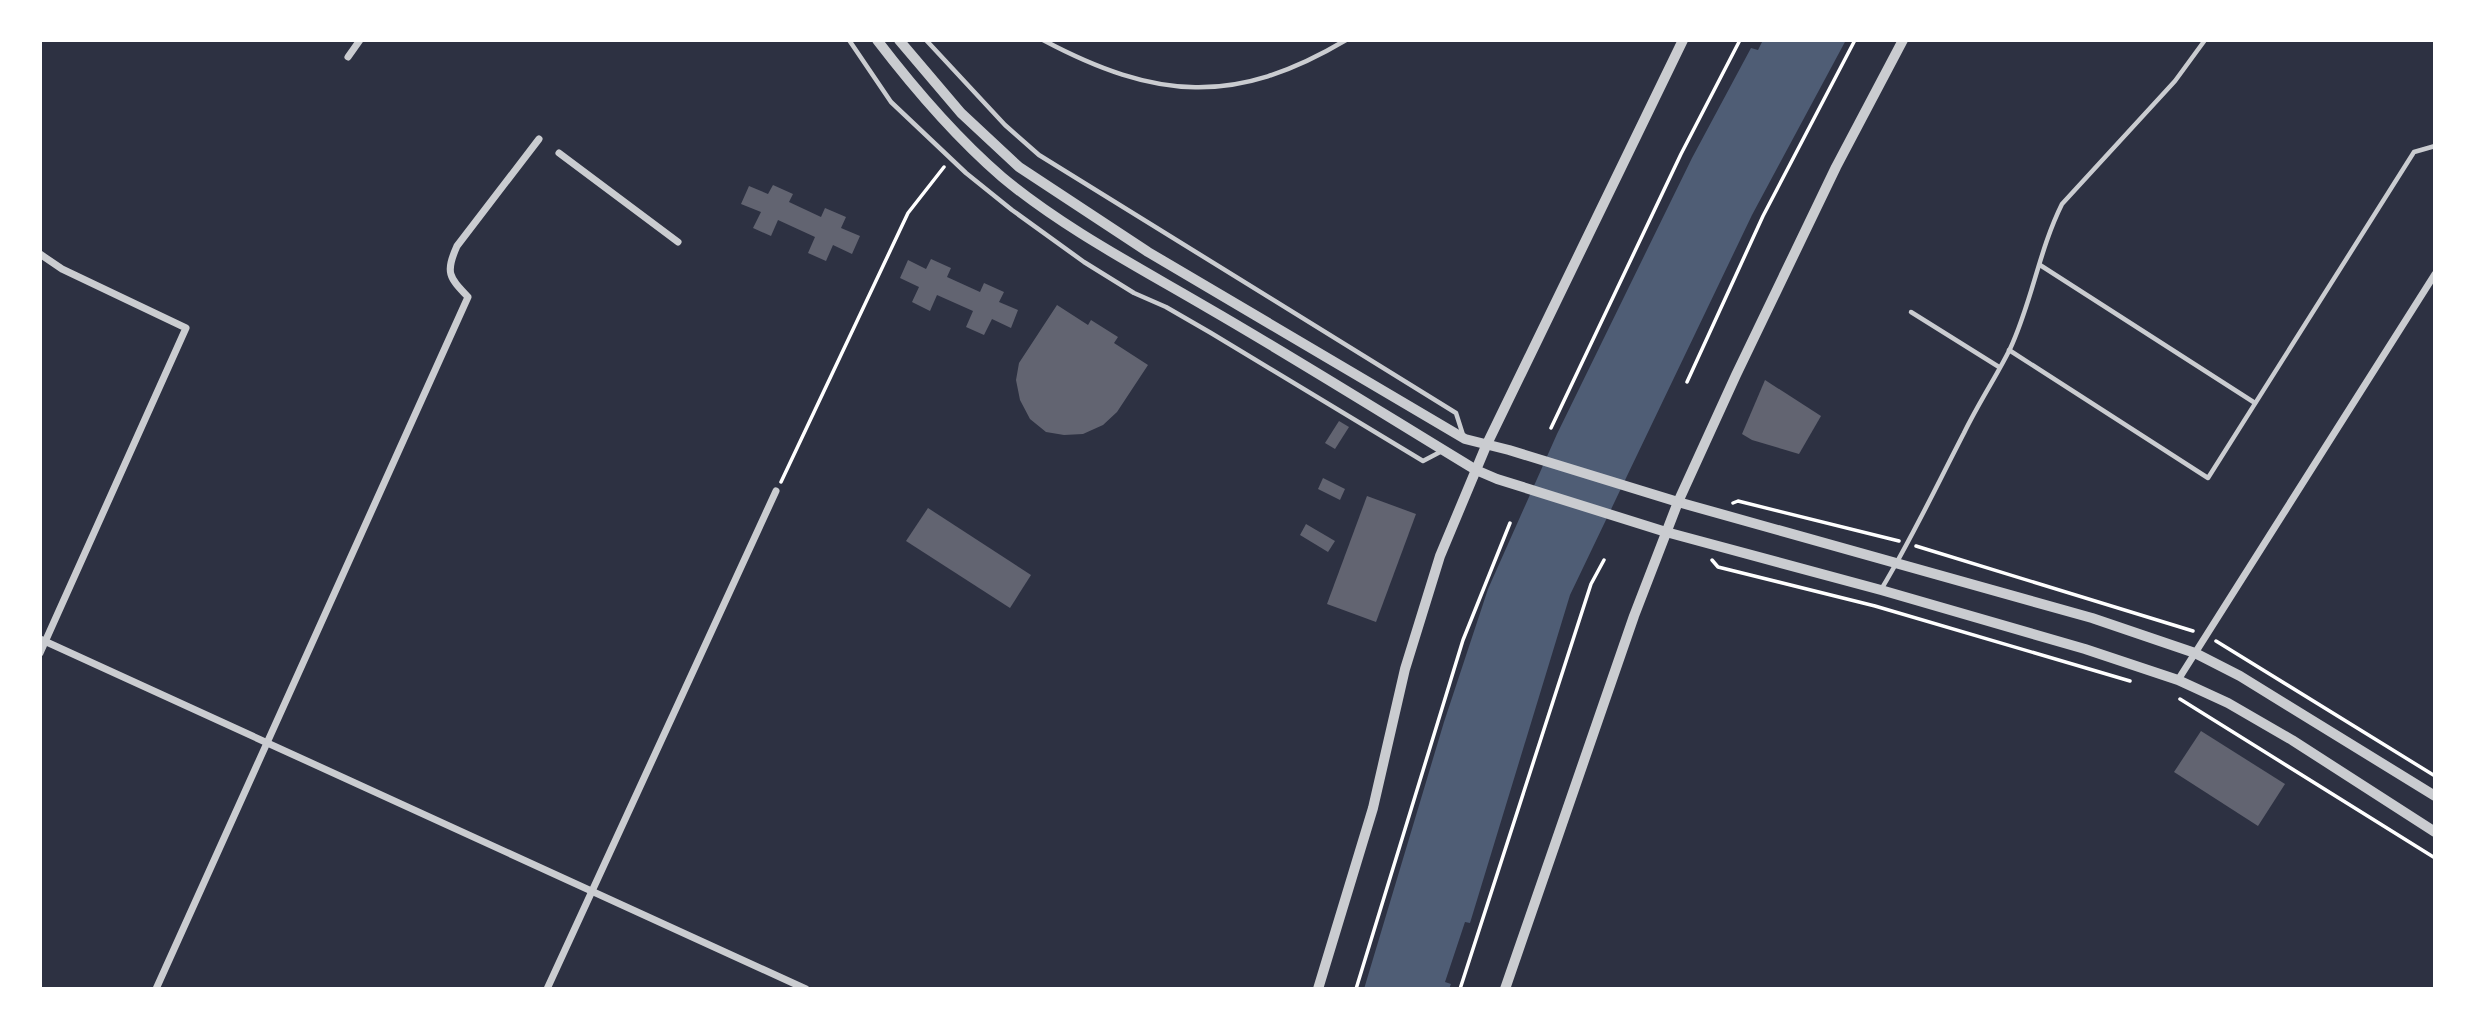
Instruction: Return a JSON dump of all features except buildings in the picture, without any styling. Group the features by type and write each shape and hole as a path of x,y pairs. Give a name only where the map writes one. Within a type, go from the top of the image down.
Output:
{"street":[{"path":"348,57 360,40"},
{"path":"877,40 907,79 1002,177 1137,268 1476,470 1666,532 1881,590 2085,649 2178,680 2228,703 2292,740 2435,832"},
{"path":"899,40 961,113 1020,167 1148,252 1465,439 1678,502 2092,618 2194,653 2272,695 2435,796"},
{"path":"1318,989 1373,808 1417,626 1440,556 1486,446 1683,40"},
{"path":"1505,989 1634,616 1678,502 1836,167 1903,40"},
{"path":"156,989 468,297 452,280 448,265 452,256 539,139"},
{"path":"559,153 678,242"},
{"path":"40,254 62,269 186,328 43,640 40,653"},
{"path":"2178,680 2435,274"},
{"path":"548,989 776,491"},
{"path":"43,640 806,989"}],"lane":[{"path":"849,40 891,102 1012,210 1084,262 1134,293 1166,307 1211,333 1423,461 1444,450"},
{"path":"926,40 1005,125 1039,155 1456,413 1465,439"},
{"path":"1043,40 1110,71 1164,86 1217,88 1271,77 1323,54 1346,40"},
{"path":"1881,590 2009,350 2026,310 2051,226 2062,204 2175,81 2204,40"},
{"path":"2009,350 2208,478 2414,152 2435,146"},
{"path":"2040,265 2255,403"},
{"path":"1911,312 1999,367"}],"path":[{"path":"1551,428 1681,155 1740,40"},
{"path":"1687,382 1763,216 1855,40"},
{"path":"776,491 908,214 951,158"},
{"path":"1356,989 1463,640 1510,523"},
{"path":"1699,541 1718,567 1875,606 2134,682"},
{"path":"1460,989 1591,584 1604,560"},
{"path":"2172,694 2435,858"}],"water":[{"path":"1763,40 1846,40 1752,215 1570,595 1470,923 1465,922 1445,982 1451,984 1449,989 1364,989 1444,722 1488,589 1557,434 1692,158 1751,48 1758,50"}]}
